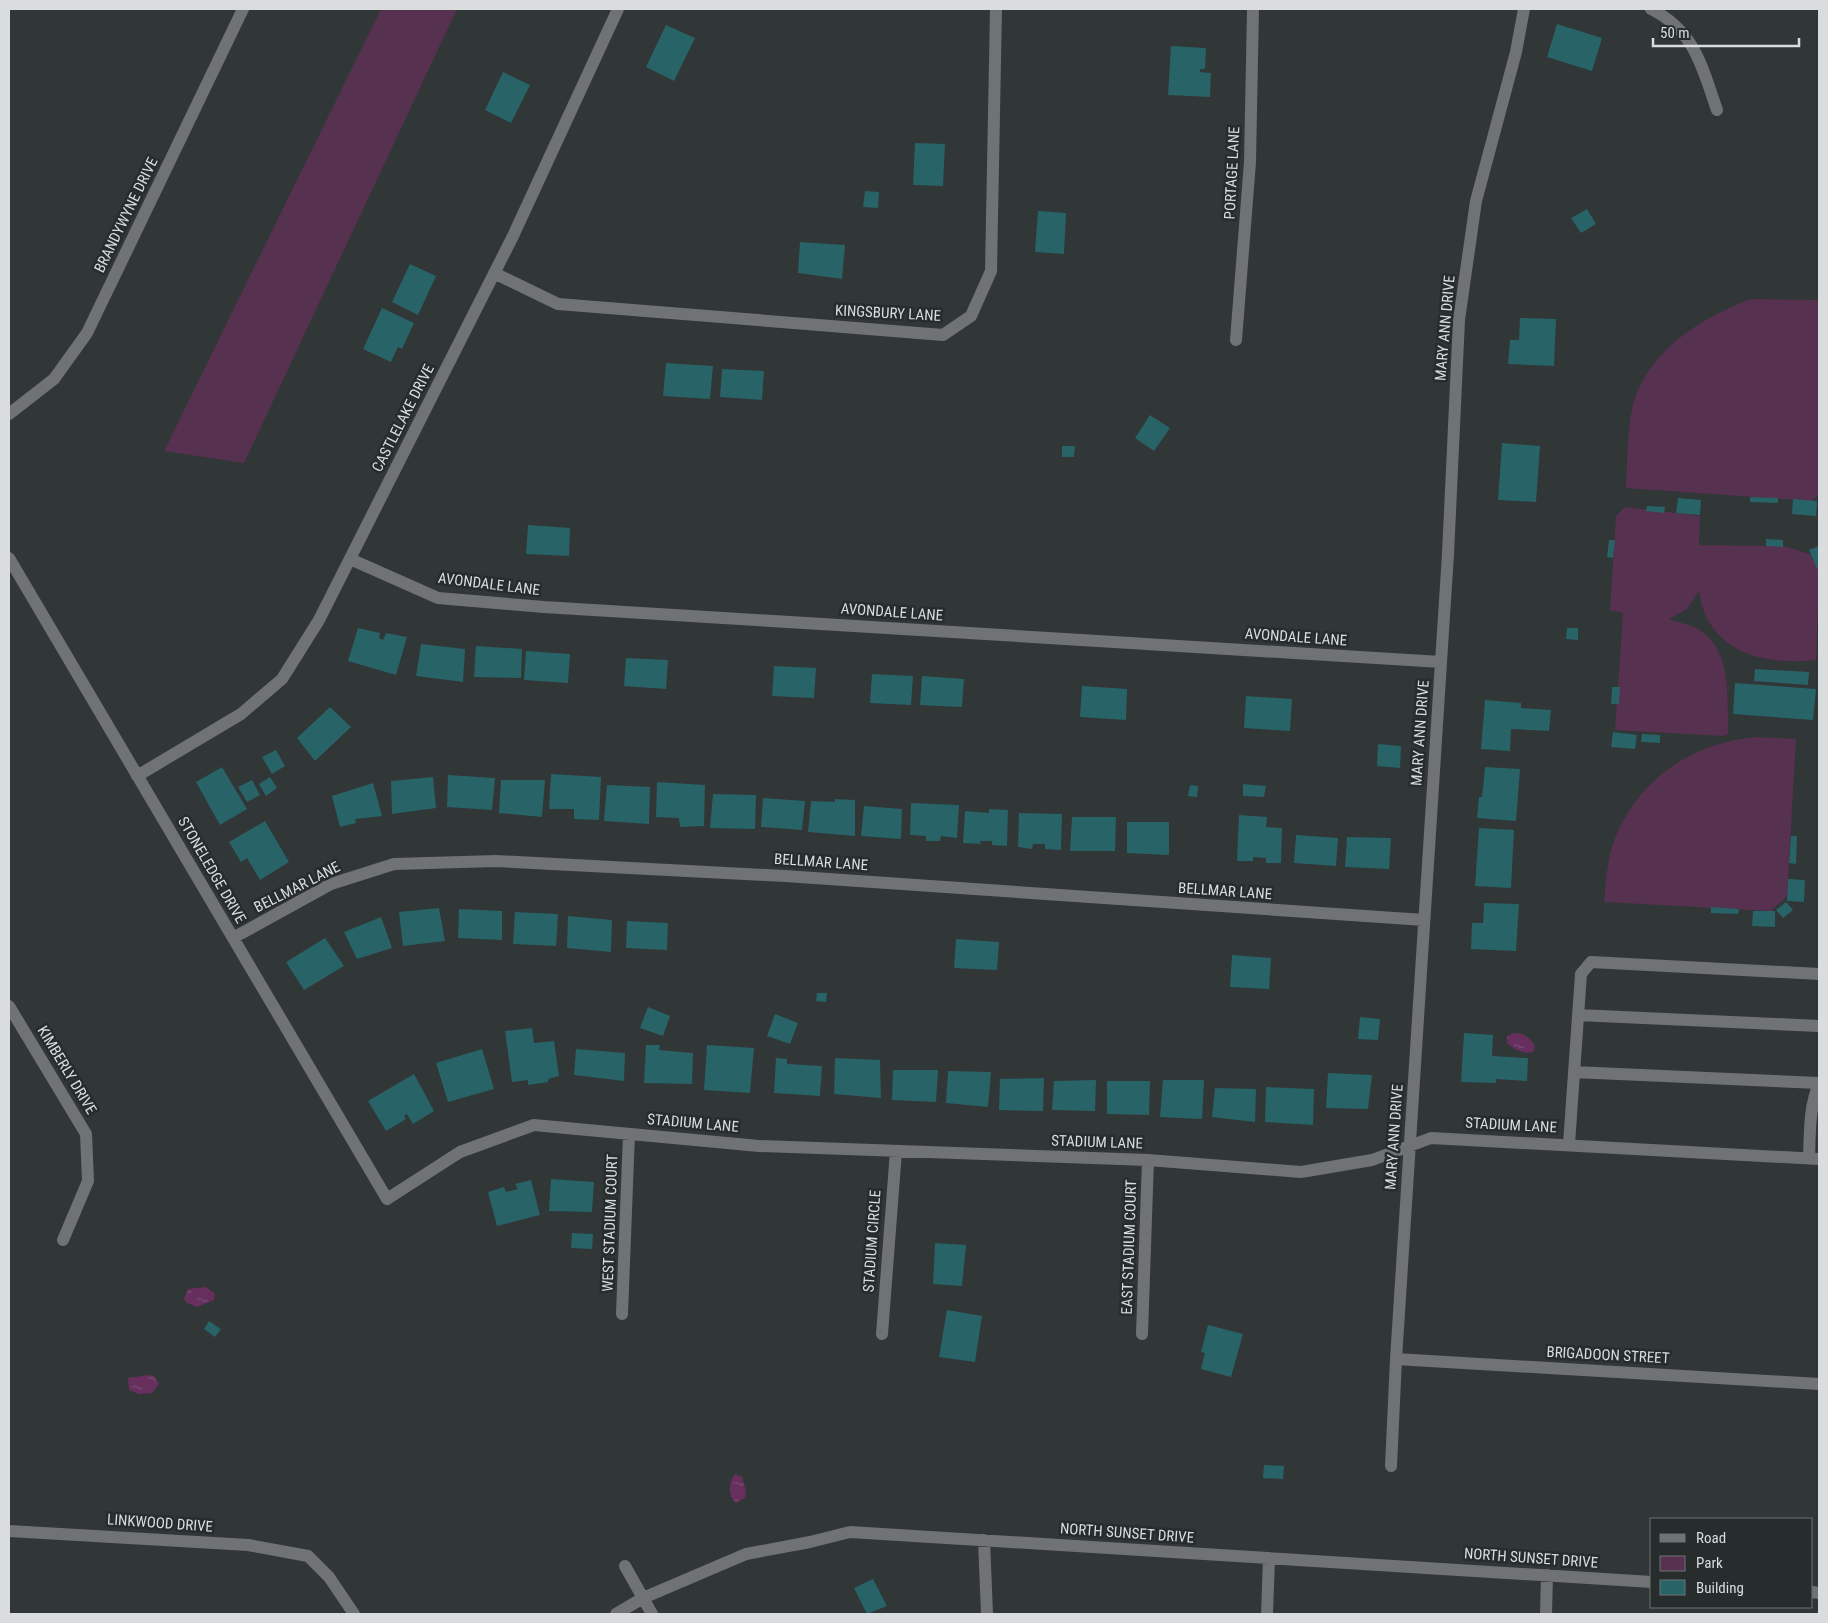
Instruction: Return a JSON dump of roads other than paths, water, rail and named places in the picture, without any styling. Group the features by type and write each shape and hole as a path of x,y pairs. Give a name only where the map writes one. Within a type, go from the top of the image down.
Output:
{"street":[{"name":"BRANDYWYNE DRIVE","path":"9,414 54,378 87,333 243,9"},
{"name":"CASTLELAKE DRIVE","path":"137,776 241,714 282,679 319,620 494,273 618,9"},
{"name":"KINGSBURY LANE","path":"494,273 558,304 943,335 970,316 991,271 996,9"},
{"name":"PORTAGE LANE","path":"1236,340 1250,162 1253,9"},
{"name":"MARY ANN DRIVE","path":"1391,1466 1396,1359 1441,662 1459,320 1476,201 1516,52 1524,9"},
{"path":"1651,9 1670,18 1696,49 1717,110"},
{"name":"STONELEDGE DRIVE","path":"9,558 387,1200"},
{"name":"AVONDALE LANE","path":"350,559 438,598 544,607 1441,662"},
{"name":"BELLMAR LANE","path":"233,938 331,884 394,864 496,861 785,876 1424,920"},
{"path":"1569,1144 1581,974 1590,962 1819,974"},
{"name":"KIMBERLY DRIVE","path":"9,1006 86,1134 88,1181 63,1240"},
{"path":"1578,1015 1819,1026"},
{"path":"1574,1072 1819,1084 1814,1095 1811,1118 1814,1159"},
{"name":"STADIUM LANE","path":"387,1200 460,1152 534,1125 759,1146 1148,1160 1301,1172 1372,1160 1431,1138 1569,1144 1814,1159"},
{"name":"WEST STADIUM COURT","path":"622,1314 629,1134"},
{"name":"STADIUM CIRCLE","path":"882,1334 896,1151"},
{"name":"EAST STADIUM COURT","path":"1142,1334 1148,1160"},
{"name":"BRIGADOON STREET","path":"1396,1359 1819,1384"},
{"name":"LINKWOOD DRIVE","path":"9,1531 248,1545 308,1556 328,1577 354,1614"},
{"name":"NORTH SUNSET DRIVE","path":"616,1614 643,1598 746,1554 810,1542 850,1532 1650,1582"},
{"path":"984,1540 987,1614"},
{"path":"1267,1614 1269,1558"},
{"path":"625,1566 652,1614"},
{"path":"1546,1614 1547,1575"}],"water":[{"path":"1520,1033 1529,1038 1535,1046 1533,1052 1523,1052 1507,1043 1507,1036"},
{"path":"206,1287 215,1294 214,1300 197,1307 187,1303 184,1299 188,1289"},
{"path":"154,1376 159,1384 152,1393 139,1394 129,1390 128,1378"},
{"path":"735,1474 742,1477 746,1491 745,1498 736,1503 731,1497 730,1489 731,1481"}]}
